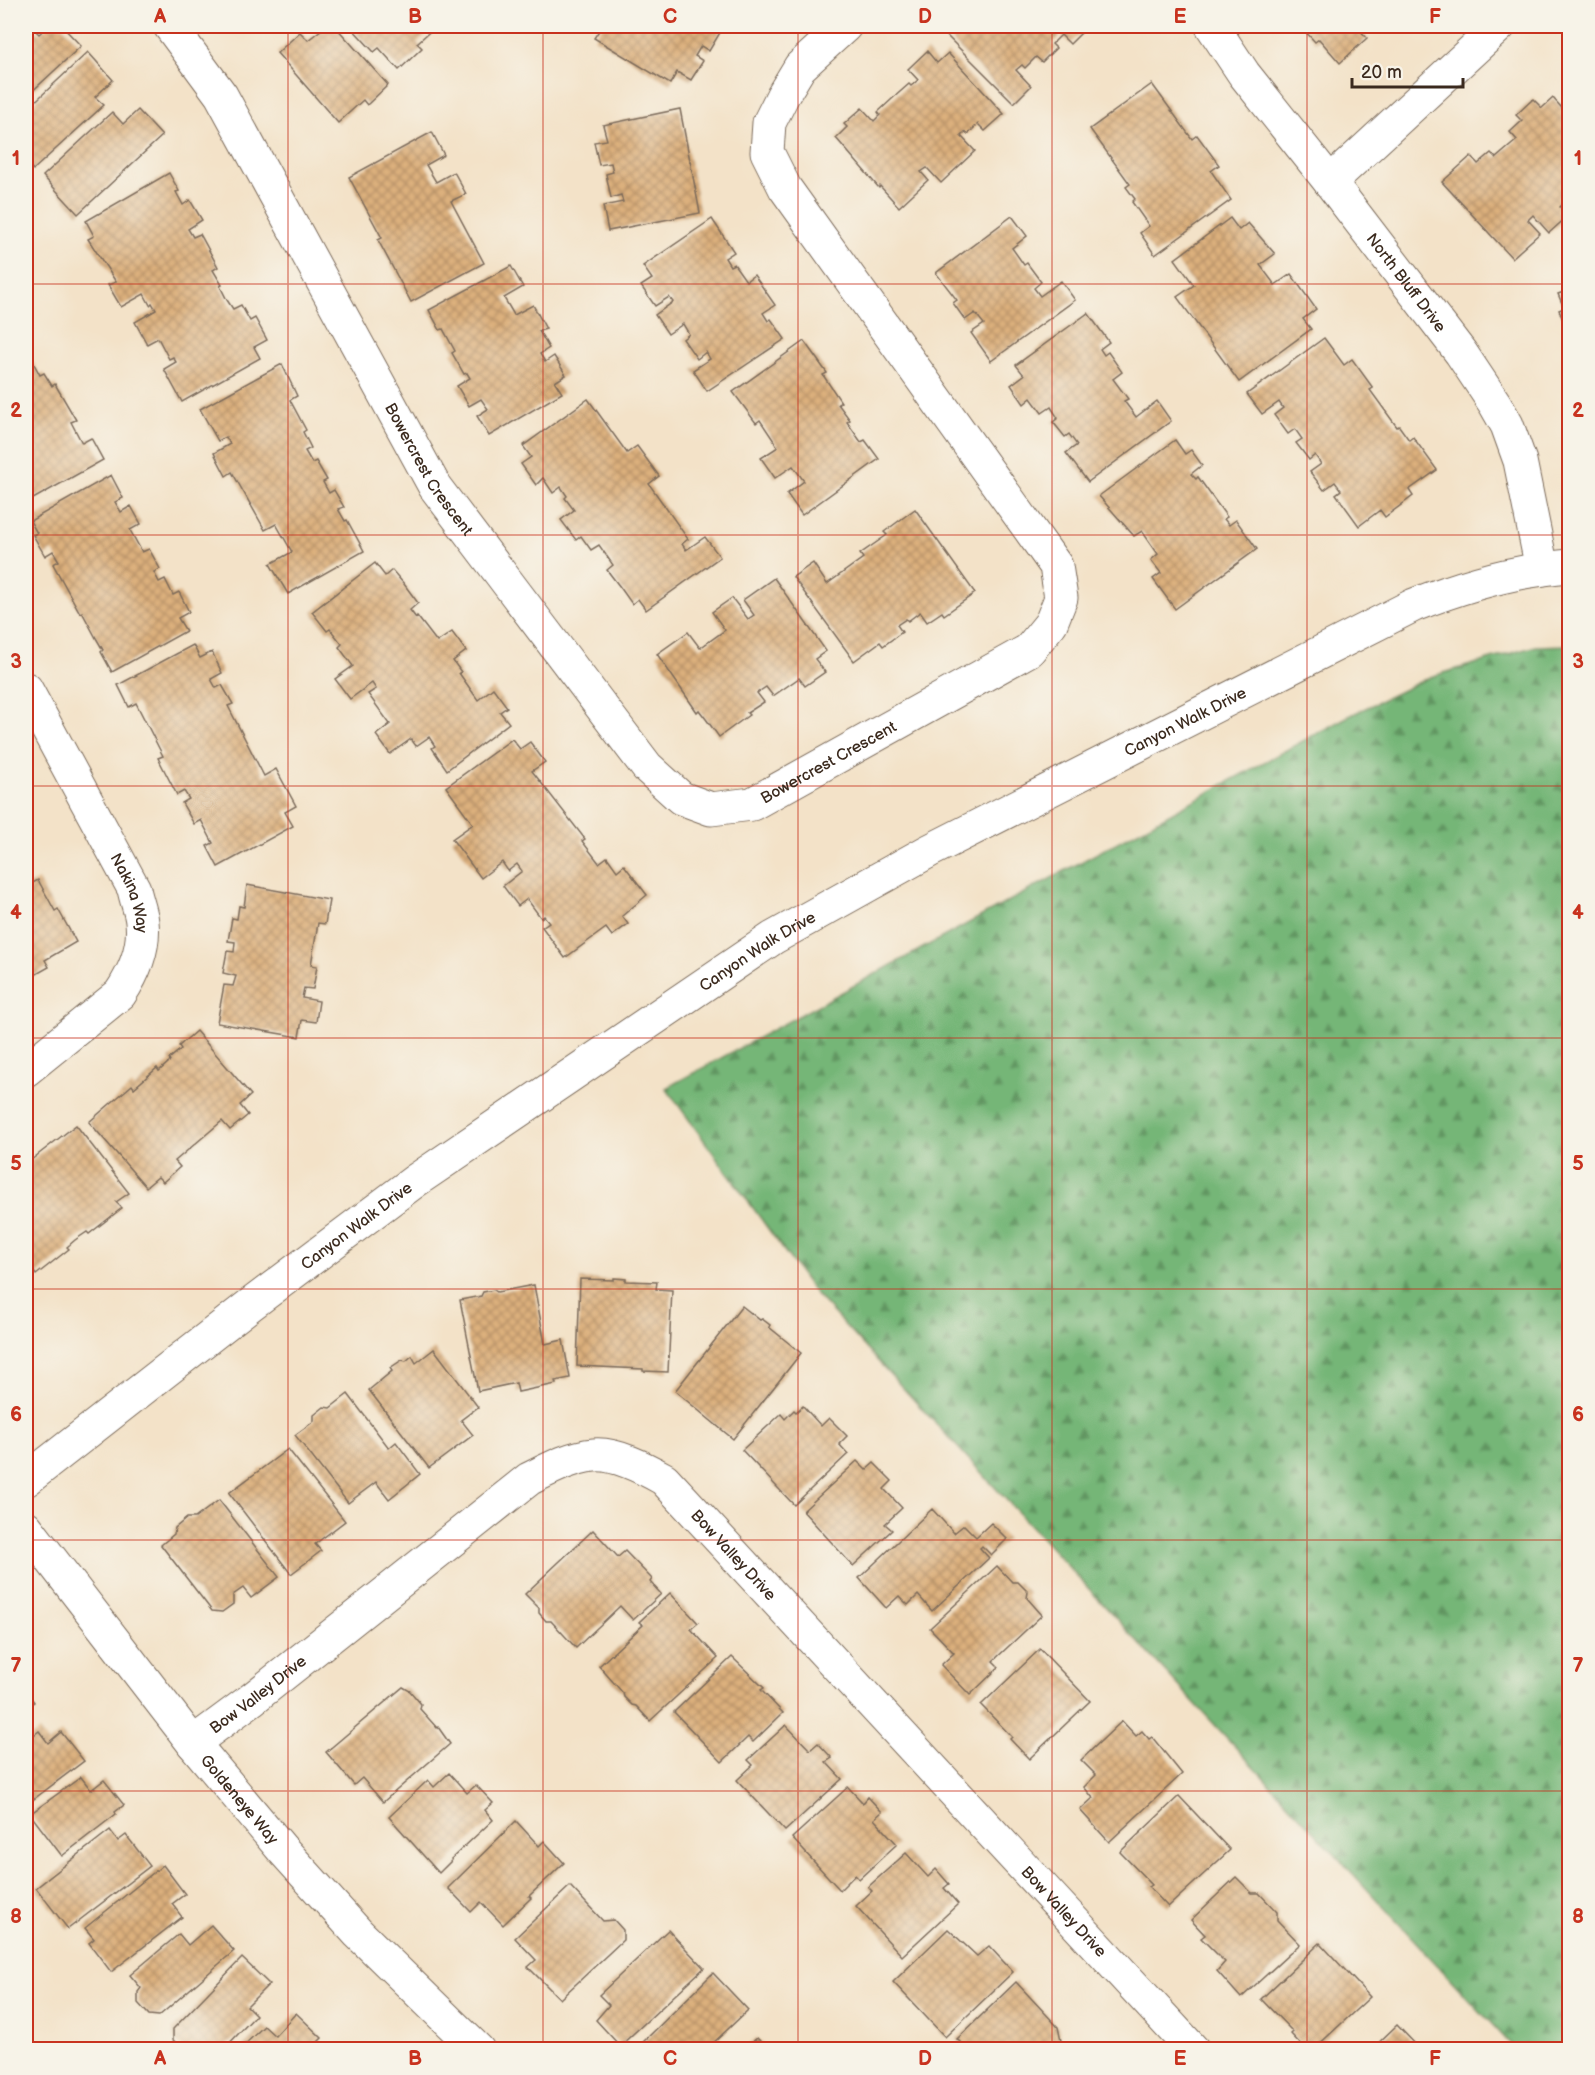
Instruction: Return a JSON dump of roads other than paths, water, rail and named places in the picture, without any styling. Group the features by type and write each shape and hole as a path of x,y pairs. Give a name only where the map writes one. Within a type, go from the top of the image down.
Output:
{"street":[{"name":"Bowercrest Crescent","path":"172,26 221,95 435,487 647,767 681,798 711,809 752,804 1029,650 1051,623 1061,598 1056,566 785,188 767,152 770,123 800,67 845,26"},
{"name":"North Bluff Drive","path":"1212,26 1244,75 1330,182 1461,353 1507,425 1556,568"},
{"path":"1330,182 1499,26"},
{"name":"Canyon Walk Drive","path":"26,1480 250,1305 415,1181 773,938 929,851 1414,605 1475,582 1556,568"},
{"name":"Nakina Way","path":"26,689 134,889 142,922 137,962 120,994 26,1070"},
{"name":"Bow Valley Drive","path":"193,1743 251,1700 529,1479 561,1463 596,1454 634,1463 664,1479 1193,2049"},
{"name":"Goldeneye Way","path":"26,1527 193,1743 282,1849 358,1933 478,2049"}]}
